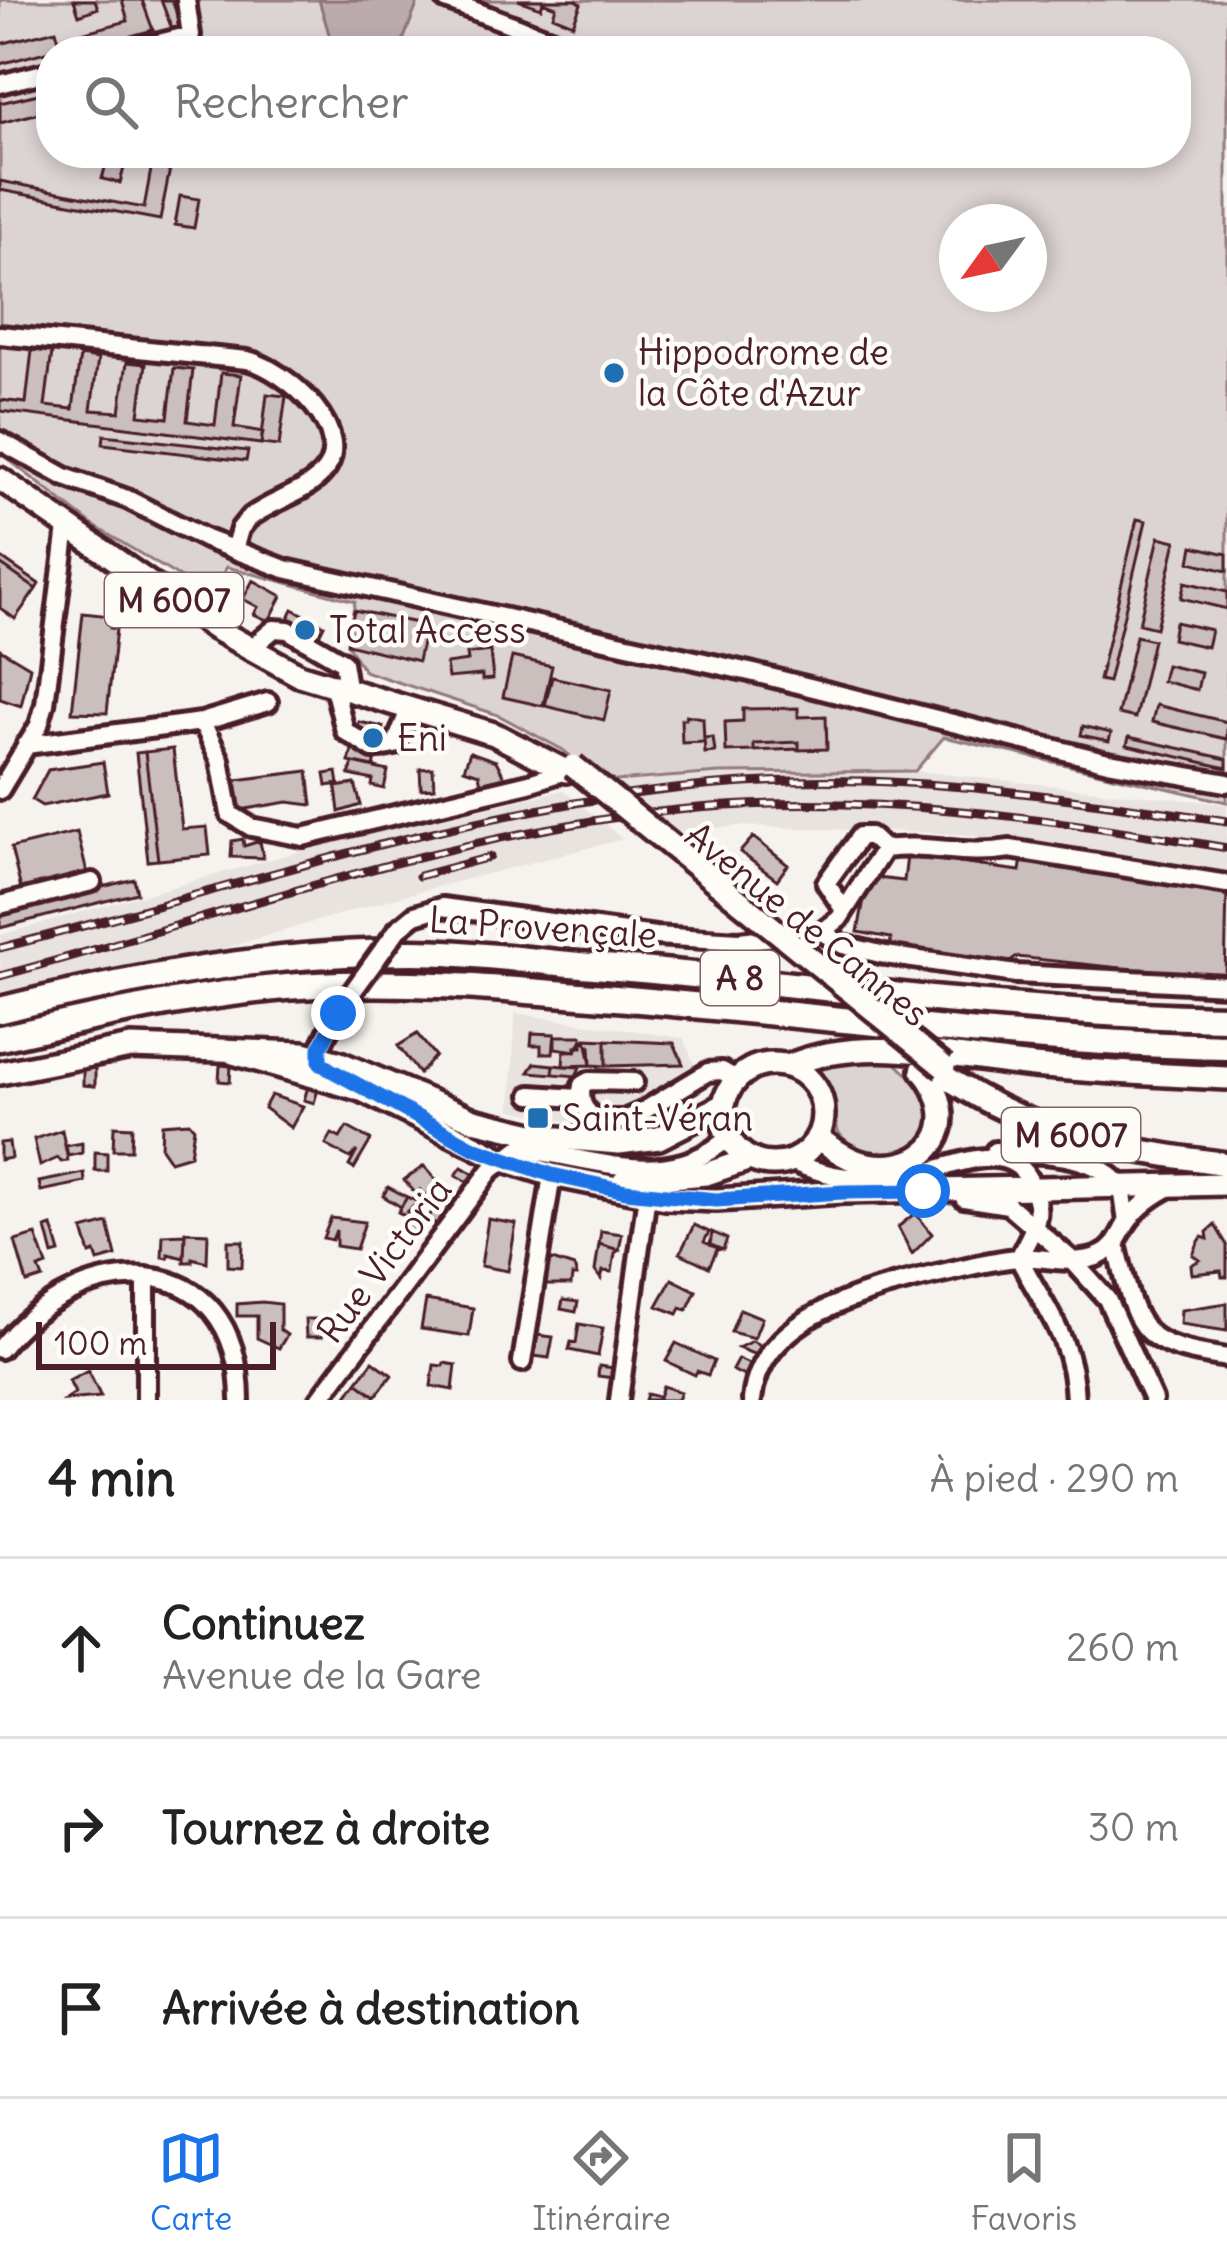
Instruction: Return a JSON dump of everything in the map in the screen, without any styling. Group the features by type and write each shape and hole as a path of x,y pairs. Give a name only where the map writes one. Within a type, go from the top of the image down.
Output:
{"highway":[{"name":"La Provençale","path":"0,1010 191,970 416,952 758,979 1110,1016 1227,1018"},
{"name":"La Provençale","path":"0,1038 134,1009 256,990 422,982 1111,1045 1227,1047"}],"main road":[{"name":"Avenue de Cannes","path":"0,479 249,650 299,675 494,734 569,768 898,1042 993,1107 1036,1126 1165,1156 1227,1164"},
{"name":"Avenue de Cannes","path":"348,692 404,700 499,725 569,768 931,1066 1024,1110 1118,1134 1227,1150"},
{"path":"0,1073 131,1047 286,1052 319,1057 474,1120 546,1137 619,1143 659,1138 723,1106"},
{"path":"788,1066 806,1076 818,1093 823,1117 818,1137 791,1161 772,1165 750,1159 728,1138 723,1106 736,1079 758,1066 788,1066 818,1054 858,1048 1227,1078"},
{"path":"233,1052 362,1090 501,1159 552,1175 647,1194 716,1200 843,1192 1227,1184"},
{"path":"818,1137 862,1163 883,1165 917,1155 940,1133 944,1121 931,1066"},
{"path":"600,1185 706,1174 750,1159"}],"street":[{"path":"183,36 191,34 185,0"},
{"path":"454,1 544,36"},
{"path":"0,84 36,75"},
{"path":"0,335 247,360 267,365 292,382 326,421 329,461 316,480 248,519 234,550"},
{"path":"0,441 65,477 127,499 285,569 754,673 1108,763 1227,783"},
{"path":"0,790 39,725 45,704 67,526"},
{"path":"249,650 274,629 288,630 343,662 348,692 345,731 373,748 395,745 409,710"},
{"path":"26,746 202,722 268,702"},
{"path":"202,722 220,760 230,814 251,827 303,837 529,783 569,768"},
{"path":"844,910 826,883 860,836 870,836 884,849"},
{"path":"821,932 844,910 884,849 907,846 976,855 1010,849 1227,884"},
{"path":"0,905 92,882"},
{"path":"362,1090 319,1057 325,1034 398,929 415,915 442,907 676,937 739,941 821,932 843,945 885,955 1016,974 1227,985"},
{"path":"634,1082 582,1085 585,1111 596,1120 624,1120 708,1072 722,1071 736,1079"},
{"path":"531,1095 580,1098"},
{"path":"501,1159 518,1149 616,1166 680,1164 708,1156 728,1138"},
{"path":"883,1165 919,1166 983,1150 1043,1154 1096,1165 1122,1187 1127,1222"},
{"path":"791,1161 811,1170 879,1179 908,1178 988,1158 1008,1160 1022,1170 1032,1189 1038,1228 1019,1258"},
{"name":"Rue Victoria","path":"319,1400 501,1159"},
{"path":"522,1362 552,1175"},
{"path":"752,1400 760,1370 774,1349 824,1309 851,1296 904,1282 1019,1258 1098,1257 1116,1244 1127,1222 1172,1186"},
{"path":"923,1191 1008,1205 1071,1259 1107,1299"},
{"path":"619,1400 647,1194"},
{"path":"1116,1244 1133,1303 1149,1335 1185,1352 1227,1358"},
{"path":"1098,1257 1107,1299 1153,1400"},
{"path":"1019,1258 1059,1325 1074,1367 1075,1400"},
{"path":"0,1349 17,1328 54,1299 88,1283 117,1276 176,1282 202,1297 225,1327 235,1352 239,1400"},
{"path":"146,1277 146,1400"}],"shaded area":[{"name":"Hippodrome de la Côte d'Azur","path":"0,0 1227,0 1227,802 944,737 915,771 719,773 603,782 563,750 498,715 364,671 347,644 355,601 227,567 209,595 91,524 0,453"},
{"path":"319,0 418,2 405,36 330,36"},
{"path":"813,770 915,771 1227,804 1227,876 961,834 739,826 665,833 603,782"},
{"path":"563,790 623,839 398,897 226,948 0,992 0,935 307,849"},
{"path":"515,1013 683,1038 704,1085 636,1127 588,1126 511,1110"},
{"path":"886,1055 920,1085 934,1120 916,1145 904,1152 877,1155 850,1144 838,1132 831,1090 813,1067"}],"building":[{"path":"74,0 95,0 98,8 79,15"},
{"path":"122,0 142,0 153,30 131,36 78,36 77,34 128,21"},
{"path":"161,0 172,0 181,26 172,29"},
{"path":"518,0 576,0 581,4 573,24 553,16 556,7 543,2 541,8"},
{"path":"56,30 58,36 36,36 36,55 0,64 0,44"},
{"path":"36,95 36,114 0,123 0,103"},
{"path":"105,168 124,168 120,183 102,179"},
{"path":"151,168 170,168 160,220 0,190 0,181 144,208"},
{"path":"180,196 199,199 194,228 175,225"},
{"path":"32,350 52,352 45,406 73,409 80,356 98,359 91,410 120,412 127,362 146,364 139,415 168,418 174,368 193,370 187,421 215,425 221,373 241,375 234,427 263,432 261,444 0,411 0,400 26,403"},
{"path":"267,394 286,396 279,446 261,444"},
{"path":"104,435 248,451 246,461 103,444"},
{"path":"1137,519 1146,521 1108,682 1099,680"},
{"path":"1159,537 1176,541 1156,628 1139,624"},
{"path":"1193,546 1227,554 1227,571 1190,562"},
{"path":"0,557 39,584 36,589 0,564"},
{"path":"0,564 36,589 15,619 0,608"},
{"path":"253,580 282,596 269,621 254,614 258,607 243,599"},
{"path":"1185,582 1227,592 1227,609 1181,598"},
{"path":"293,609 324,625 310,653 279,637"},
{"path":"354,610 426,625 418,661 347,644"},
{"path":"83,613 111,616 110,628 116,629 107,713 72,712"},
{"path":"1175,622 1211,630 1207,647 1172,639"},
{"path":"1136,636 1153,640 1135,718 1118,714"},
{"path":"0,649 30,667 21,706 0,699"},
{"path":"490,651 493,679 482,680 482,675 448,678 446,664 468,661 467,654"},
{"path":"512,657 552,666 543,706 503,697"},
{"path":"1166,665 1201,673 1197,690 1162,681"},
{"path":"552,677 611,690 604,720 545,706"},
{"path":"1156,705 1227,722 1227,739 1152,722"},
{"path":"798,708 798,717 826,716 827,749 799,750 799,742 754,744 754,751 726,752 725,722 743,721 743,709"},
{"path":"686,715 703,718 704,742 682,743 681,719"},
{"path":"359,722 383,727 374,767 349,762"},
{"path":"1083,726 1111,733 1109,741 1081,735"},
{"path":"713,737 715,752 705,753 704,738"},
{"path":"1129,737 1227,759 1227,768 1127,745"},
{"path":"799,742 799,749 754,751 754,744"},
{"path":"173,749 182,829 207,827 210,855 158,860 145,752"},
{"path":"145,752 158,860 148,861 136,753"},
{"path":"470,752 496,761 506,780 481,784 479,774 464,769"},
{"path":"103,762 108,793 42,806 32,800 48,770"},
{"path":"353,763 388,771 384,789 372,786 373,780 349,775"},
{"path":"433,768 434,788 421,789 420,769"},
{"path":"308,771 312,805 288,802 240,810 236,780"},
{"path":"337,772 339,784 327,786 325,774"},
{"path":"355,784 361,805 339,812 336,787"},
{"path":"77,832 88,877 22,893 11,848"},
{"path":"753,837 788,865 777,880 740,852"},
{"path":"243,839 244,846 260,841 263,858 231,857 232,841"},
{"path":"907,856 1020,871 1022,859 1227,889 1225,979 1017,957 1007,964 890,951 891,938 858,932 868,877 904,881"},
{"path":"134,879 137,893 0,928 0,913"},
{"path":"532,1033 555,1034 553,1053 541,1053 541,1045 531,1045"},
{"path":"417,1034 435,1056 419,1074 398,1046"},
{"path":"555,1036 582,1036 582,1047 576,1051 555,1048"},
{"path":"582,1039 590,1046 591,1065 563,1066 564,1051 576,1051"},
{"path":"586,1039 606,1040 606,1066 591,1065"},
{"path":"606,1040 674,1043 683,1064 606,1066"},
{"path":"535,1063 554,1065 553,1074 529,1072"},
{"path":"95,1064 95,1086 83,1085 83,1066"},
{"path":"220,1065 231,1066 230,1082 219,1081"},
{"path":"554,1065 580,1067 576,1076 553,1074"},
{"path":"309,1083 319,1086 314,1103 304,1100"},
{"path":"271,1095 303,1106 291,1128 264,1108"},
{"path":"189,1122 194,1128 190,1155 170,1161 161,1148 162,1124"},
{"path":"114,1126 132,1127 131,1150 113,1150"},
{"path":"347,1127 371,1140 354,1169 349,1166 357,1151 350,1158 326,1145 332,1134 340,1138"},
{"path":"62,1130 68,1161 58,1158 40,1166 34,1139"},
{"path":"9,1142 11,1158 0,1160 0,1143"},
{"path":"82,1143 82,1153 68,1156 66,1146"},
{"path":"95,1152 107,1153 107,1171 95,1171"},
{"path":"424,1166 438,1182 425,1196 420,1190 416,1194 404,1180"},
{"path":"462,1167 475,1175 468,1182 456,1175"},
{"path":"84,1173 85,1182 41,1191 39,1182"},
{"path":"388,1187 407,1197 401,1207 383,1196"},
{"path":"407,1197 419,1202 407,1212 425,1218 411,1234 399,1226 405,1216 398,1212"},
{"path":"433,1210 447,1217 440,1227 428,1219"},
{"path":"915,1213 932,1234 912,1254 898,1227"},
{"path":"331,1218 365,1222 356,1249 336,1246 336,1230 332,1240 323,1238"},
{"path":"488,1219 516,1224 508,1271 481,1266"},
{"path":"108,1223 116,1256 98,1261 95,1252 90,1254 83,1230"},
{"path":"694,1225 709,1232 704,1242 718,1248 709,1267 680,1253"},
{"path":"1215,1225 1227,1245 1227,1277 1221,1271 1192,1274 1191,1265 1200,1260 1193,1255 1198,1243 1202,1237 1208,1239 1207,1232"},
{"path":"52,1226 60,1253 53,1255 46,1228"},
{"path":"601,1231 622,1234 619,1250 599,1244"},
{"path":"185,1232 208,1233 207,1262 192,1258 184,1262"},
{"path":"712,1232 727,1239 723,1250 710,1245"},
{"path":"185,1234 184,1258 162,1257 163,1235"},
{"path":"36,1235 47,1265 39,1268 43,1278 27,1283 15,1241"},
{"path":"228,1241 243,1241 242,1267 228,1266"},
{"path":"599,1244 619,1250 612,1272 603,1271 601,1279 595,1271"},
{"path":"549,1259 574,1267 577,1276 572,1276 571,1285 545,1285"},
{"path":"672,1279 696,1291 687,1310 681,1308 678,1314 657,1306"},
{"path":"426,1300 473,1308 469,1336 421,1329"},
{"path":"563,1300 578,1302 576,1312 561,1309"},
{"path":"1227,1303 1227,1331 1180,1324 1181,1310"},
{"path":"237,1304 280,1304 280,1330 287,1335 279,1348 257,1338 257,1316 237,1316"},
{"path":"740,1309 762,1318 754,1338 731,1332"},
{"path":"305,1319 322,1319 322,1337 306,1337"},
{"path":"579,1324 603,1328 598,1356 569,1350 571,1342 576,1343"},
{"path":"537,1335 553,1337 549,1358 534,1356"},
{"path":"752,1341 762,1346 756,1355 738,1348"},
{"path":"676,1343 714,1361 708,1375 697,1371 695,1375 666,1361"},
{"path":"738,1359 751,1365 746,1377 732,1370"},
{"path":"373,1361 392,1375 376,1396 357,1382"},
{"path":"434,1365 456,1365 453,1390 431,1386"},
{"path":"599,1366 614,1368 613,1378 598,1376"},
{"path":"88,1371 101,1397 65,1400 75,1393 69,1381"},
{"path":"357,1382 376,1396 373,1400 344,1400"},
{"path":"663,1386 681,1392 678,1400 645,1400 647,1394 659,1397"}],"railway":[{"path":"0,948 392,842 590,800 690,787 792,781 901,783 1010,792 1227,821"},
{"path":"0,976 420,857 590,821 677,810 816,804 953,810 1227,848"},
{"path":"419,876 490,857"}],"place":[{"name":"Hippodrome de la Côte d'Azur","path":"614,373"},
{"name":"Total Access","path":"305,630"},
{"name":"Eni","path":"373,738"},
{"name":"Saint-Véran","path":"538,1118"}],"route":[{"path":"338,1013 320,1048 320,1062 329,1069 474,1148 552,1175 666,1198 923,1191"}]}
